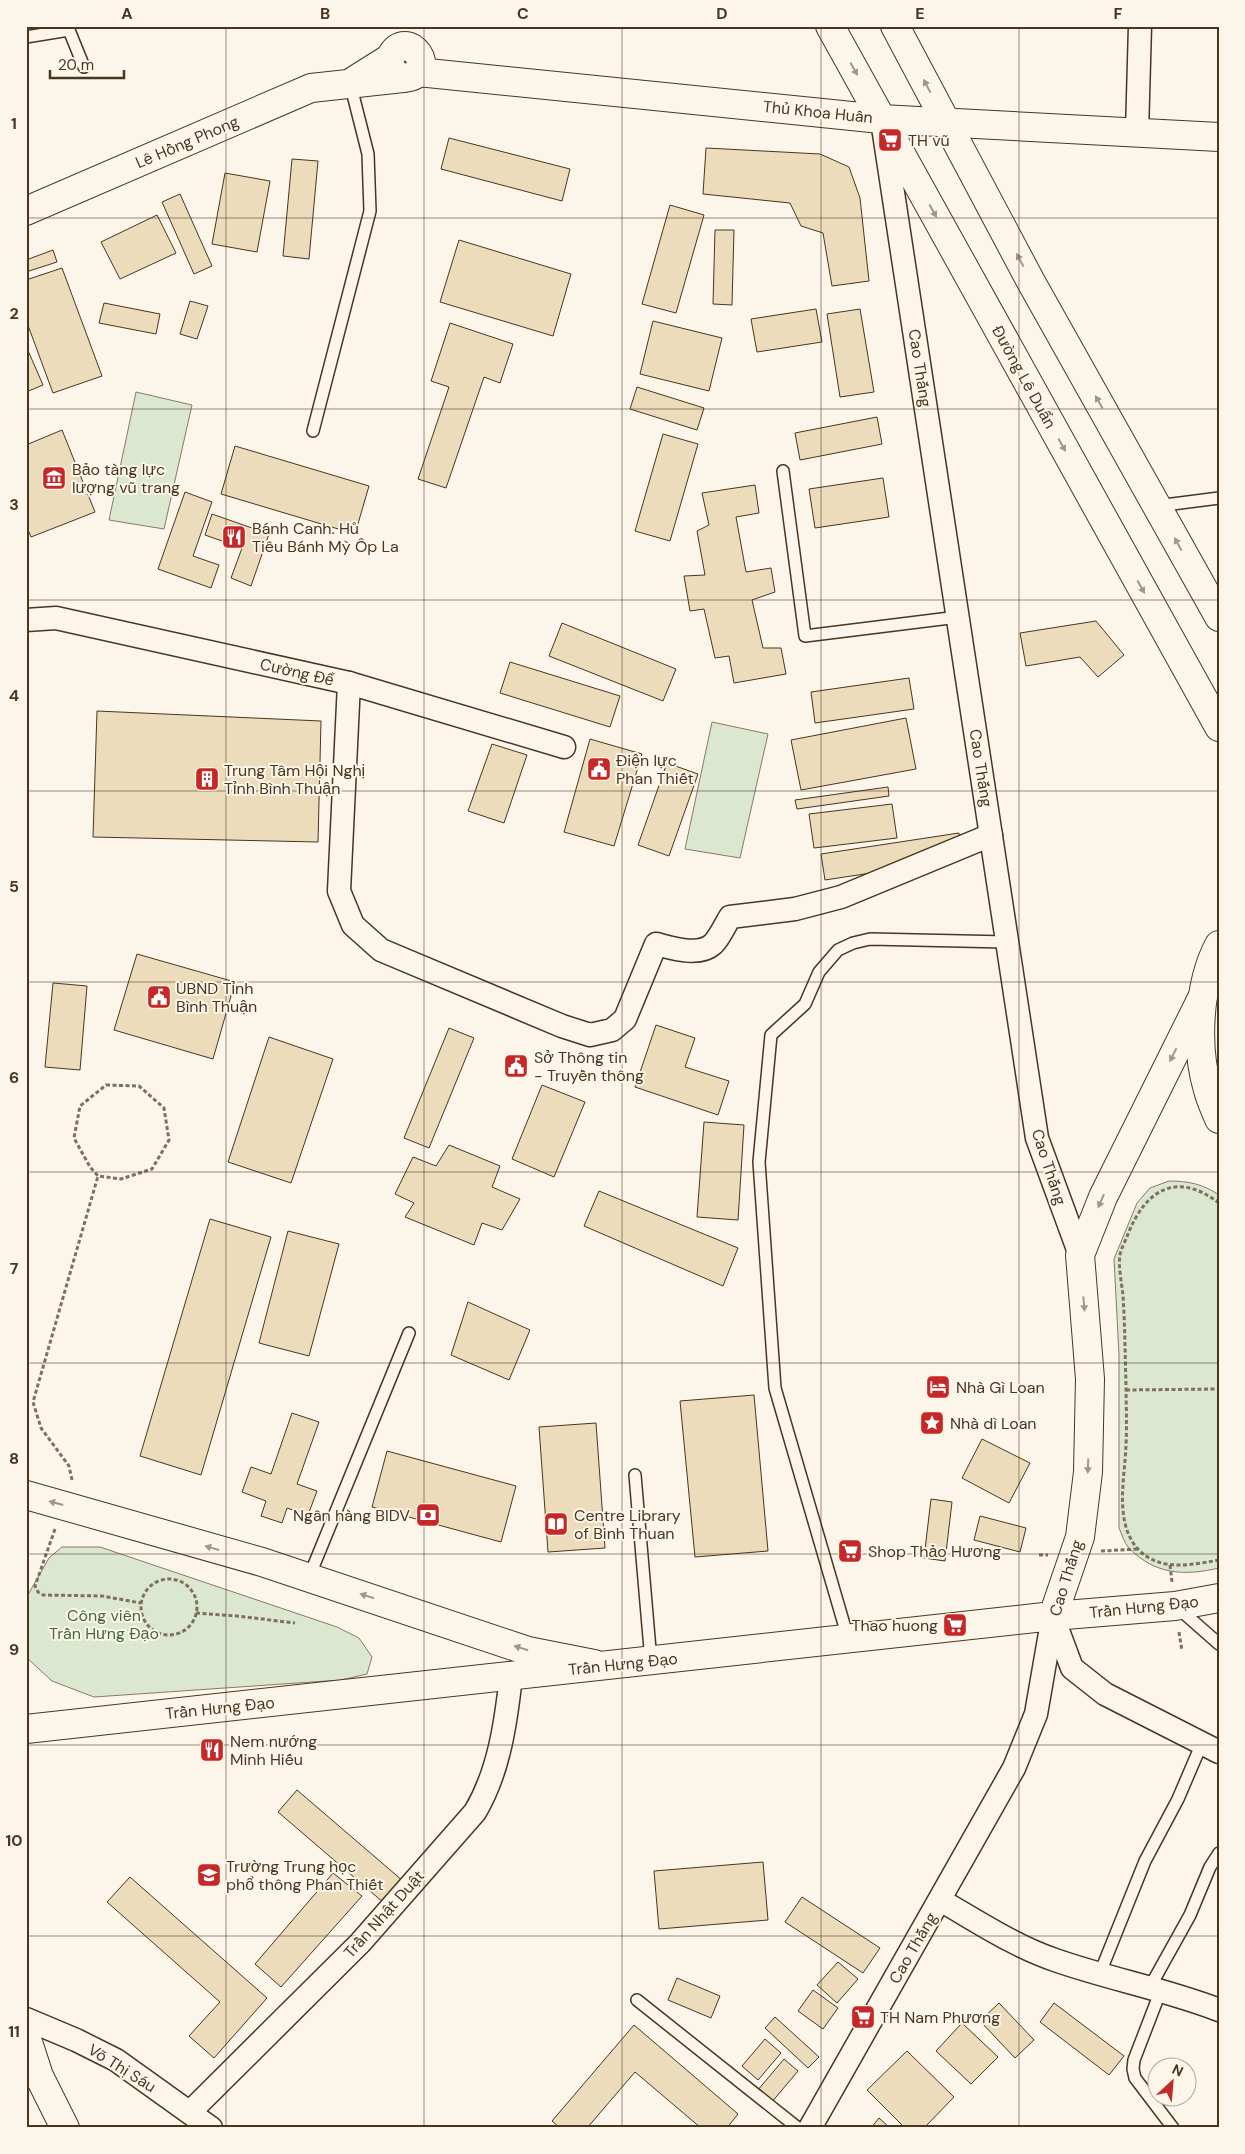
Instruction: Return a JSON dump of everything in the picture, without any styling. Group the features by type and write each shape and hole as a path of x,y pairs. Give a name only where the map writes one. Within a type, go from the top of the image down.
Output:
{"main road":[{"name":"Đường Lê Duẩn","path":"830,26 1219,727"},
{"path":"895,26 1035,288 1219,617"},
{"name":"Thủ Khoa Huân","path":"407,56 882,119 1219,136"},
{"name":"Lê Hồng Phong","path":"26,210 311,88 350,83 407,56"},
{"path":"1080,1255 1103,1197 1203,996 1215,952 1219,945"},
{"path":"1203,996 1200,1042 1207,1089 1219,1119"},
{"name":"Cao Thắng","path":"1053,1616 1080,1537 1088,1472 1090,1378 1080,1255"},
{"path":"26,1495 309,1577 528,1651 603,1666"},
{"name":"Trần Hưng Đạo","path":"26,1730 1053,1616 1176,1606 1219,1598"},
{"path":"26,2036 39,2076 65,2128"}],"street":[{"path":"1137,132 1140,26"},
{"name":"Cao Thắng","path":"882,119 1037,1138 1080,1255"},
{"name":"Cường Để","path":"26,620 56,618 349,683 564,747"},
{"path":"349,683 339,891 353,925 381,950 562,1026 590,1034 612,1030 625,1019 656,944 679,950 699,949 713,944 730,917 795,909 841,898 991,835"},
{"name":"Cao Thắng","path":"810,2128 1014,1768 1036,1714 1053,1616"},
{"path":"1053,1616 1072,1668 1105,1694 1210,1747"},
{"name":"Trần Nhật Duật","path":"190,2112 360,1943 475,1812 486,1794 506,1726 511,1676"},
{"path":"940,1900 1032,1951 1056,1961 1156,1988 1219,2010"},
{"name":"Võ Thị Sáu","path":"26,2019 76,2040 116,2060 211,2128"}],"lane":[{"path":"26,36 69,30 84,67"},
{"path":"313,431 370,211 368,154 350,83"},
{"path":"783,471 805,636 958,617"},
{"path":"1157,506 1219,498"},
{"path":"848,1639 775,1388 759,1162 771,1035 804,1004 820,972 838,950 853,943 870,939 1007,942"},
{"path":"309,1577 409,1333"},
{"path":"635,1475 651,1661"},
{"path":"1176,1606 1219,1644"},
{"path":"1100,1973 1145,1861 1178,1799 1210,1747"},
{"path":"1166,2126 1135,2078 1134,2060 1156,1988 1210,1867 1219,1853"},
{"path":"637,2000 798,2128"}],"path":[{"path":"106,1085 139,1086 164,1108 169,1140 152,1168 121,1179 98,1176 90,1167 74,1138 80,1106 106,1085"},
{"path":"98,1176 33,1402 41,1428 69,1466 72,1475 64,1505 35,1586 38,1592 43,1595 85,1595 141,1603"},
{"path":"1219,1204 1192,1188 1170,1188 1159,1192 1150,1198 1134,1219 1120,1255 1126,1390 1126,1445 1123,1489 1124,1518 1129,1537 1138,1549 1153,1560 1170,1565 1189,1566 1219,1560"},
{"path":"1126,1390 1219,1389"},
{"path":"163,1579 174,1579 185,1584 192,1592 197,1603 192,1623 184,1630 175,1634 164,1634 154,1631 146,1623 142,1614 141,1603 145,1593 152,1584 163,1579"},
{"path":"196,1613 295,1623"}],"green space":[{"path":"136,392 192,405 164,529 109,520"},
{"path":"712,722 768,734 740,858 685,849"},
{"path":"1169,1181 1195,1184 1219,1195 1219,1568 1194,1572 1171,1571 1149,1564 1127,1546 1119,1528 1119,1355 1114,1259 1137,1203 1150,1188"},
{"name":"Công viên Trần Hưng Đạo","path":"62,1547 100,1547 337,1627 359,1638 372,1657 367,1674 341,1680 94,1697 52,1681 26,1657 26,1602 29,1593 49,1558"}],"building":[{"path":"449,138 570,169 562,201 441,169"},
{"path":"706,148 820,154 849,167 860,198 869,281 832,286 823,233 801,226 790,203 703,194"},
{"path":"292,159 318,161 309,259 283,256"},
{"path":"225,173 270,181 257,252 212,244"},
{"path":"180,194 212,266 194,274 162,202"},
{"path":"670,205 704,215 676,313 642,304"},
{"path":"157,215 176,253 120,279 101,242"},
{"path":"715,230 734,230 732,305 713,304"},
{"path":"459,240 571,274 553,336 440,302"},
{"path":"53,250 57,262 26,272 26,260"},
{"path":"62,268 102,376 53,393 26,320 26,280"},
{"path":"190,301 208,306 197,339 180,334"},
{"path":"104,303 160,314 156,334 99,323"},
{"path":"816,309 822,342 757,352 751,319"},
{"path":"860,309 874,392 840,397 827,314"},
{"path":"653,321 722,338 709,391 640,374"},
{"path":"450,323 513,344 500,383 484,377 446,488 418,479 449,387 431,381"},
{"path":"26,346 43,385 26,392"},
{"path":"637,387 704,408 697,430 630,409"},
{"path":"877,417 882,444 800,460 795,433"},
{"name":"Bảo tàng lực lượng vũ trang","path":"62,430 95,512 31,537 26,525 26,445"},
{"path":"663,434 698,444 670,541 635,531"},
{"path":"235,446 369,486 355,534 221,494"},
{"path":"883,478 889,517 815,528 809,489"},
{"path":"755,485 759,513 736,517 746,572 771,568 775,592 752,600 763,648 781,648 786,674 734,683 729,656 715,658 704,609 690,611 684,576 705,575 697,531 709,525 702,493"},
{"path":"185,492 212,502 193,556 219,565 211,588 158,569"},
{"path":"212,514 269,534 251,586 231,578 242,548 205,535"},
{"path":"1096,621 1124,655 1098,677 1080,657 1026,666 1020,633"},
{"path":"562,623 676,669 663,701 549,656"},
{"path":"510,662 620,696 610,727 500,693"},
{"path":"909,678 914,709 815,723 811,692"},
{"name":"Trung Tâm Hội Nghị Tỉnh Bình Thuận","path":"97,711 321,721 318,842 93,837"},
{"path":"906,718 916,769 801,790 791,740"},
{"path":"590,739 642,754 614,846 564,832"},
{"path":"492,744 527,755 504,823 468,811"},
{"path":"667,763 698,774 669,856 638,845"},
{"path":"888,787 889,796 797,809 795,800"},
{"path":"892,804 897,838 814,848 809,814"},
{"path":"959,833 963,859 825,880 821,854"},
{"path":"137,954 235,982 213,1059 114,1030"},
{"path":"53,983 87,986 80,1070 45,1067"},
{"path":"656,1025 695,1038 685,1067 729,1081 718,1115 635,1087"},
{"path":"449,1028 474,1038 429,1148 404,1138"},
{"path":"269,1037 333,1059 291,1183 228,1162"},
{"path":"542,1085 585,1102 554,1177 512,1159"},
{"path":"704,1122 744,1125 738,1220 697,1217"},
{"path":"449,1145 500,1166 492,1187 520,1199 502,1230 482,1223 474,1245 405,1217 414,1203 395,1194 413,1157 436,1166"},
{"path":"599,1191 738,1248 723,1286 584,1226"},
{"path":"210,1219 271,1237 201,1475 140,1456"},
{"path":"288,1231 339,1244 309,1356 259,1343"},
{"path":"468,1302 530,1330 509,1380 451,1355"},
{"path":"754,1395 768,1551 695,1557 680,1401"},
{"path":"292,1413 319,1422 297,1484 317,1491 308,1515 287,1508 282,1523 261,1516 266,1501 242,1492 251,1467 271,1474"},
{"path":"596,1423 605,1548 548,1552 539,1427"},
{"path":"982,1439 1030,1463 1009,1503 962,1478"},
{"path":"387,1451 516,1486 501,1542 372,1507"},
{"path":"931,1499 952,1502 945,1561 924,1558"},
{"path":"980,1516 1026,1528 1020,1552 974,1540"},
{"path":"297,1790 403,1881 384,1903 278,1812"},
{"path":"763,1862 768,1920 659,1929 654,1871"},
{"path":"333,1873 362,1896 281,1987 255,1964"},
{"path":"130,1877 267,1998 214,2058 189,2036 220,2002 107,1902"},
{"path":"802,1897 880,1948 863,1973 785,1922"},
{"path":"838,1962 858,1979 837,2003 817,1985"},
{"path":"677,1978 720,1996 711,2018 668,2000"},
{"path":"813,1990 838,2008 823,2029 798,2011"},
{"path":"999,2003 1034,2040 1015,2058 980,2021"},
{"path":"1054,2003 1124,2056 1109,2075 1040,2022"},
{"path":"775,2017 819,2057 808,2068 765,2028"},
{"path":"962,2023 998,2057 971,2084 936,2051"},
{"path":"634,2025 738,2114 727,2128 701,2128 635,2072 587,2128 560,2128 552,2121"},
{"path":"765,2039 781,2053 758,2080 742,2066"},
{"path":"907,2051 954,2097 924,2128 905,2128 867,2090"},
{"path":"784,2059 798,2071 771,2103 757,2091"},
{"path":"879,2118 890,2128 871,2128"}],"place":[{"name":"TH vũ","path":"890,140"},
{"name":"Bảo tàng lực lượng vũ trang","path":"54,478"},
{"name":"Bánh Canh. Hů Tiêu Bánh Mỳ Ôp La","path":"234,537"},
{"name":"Điện lực Phan Thiết","path":"599,769"},
{"name":"Trung Tâm Hội Nghị Tỉnh Bình Thuận","path":"207,779"},
{"name":"UBND Tỉnh Bình Thuận","path":"159,997"},
{"name":"Sở Thông tin - Truyền thông","path":"516,1066"},
{"name":"Nhà Gì Loan","path":"938,1387"},
{"name":"Nhà dì Loan","path":"932,1423"},
{"name":"Ngân hàng BIDV","path":"428,1515"},
{"name":"Centre Library of Binh Thuan","path":"556,1524"},
{"name":"Shop Thảo Hương","path":"850,1551"},
{"name":"Thao huong","path":"955,1625"},
{"name":"Nem nướng Minh Hiếu","path":"212,1750"},
{"name":"Trường Trung học phổ thông Phan Thiết","path":"209,1875"},
{"name":"TH Nam Phương","path":"863,2017"}]}
